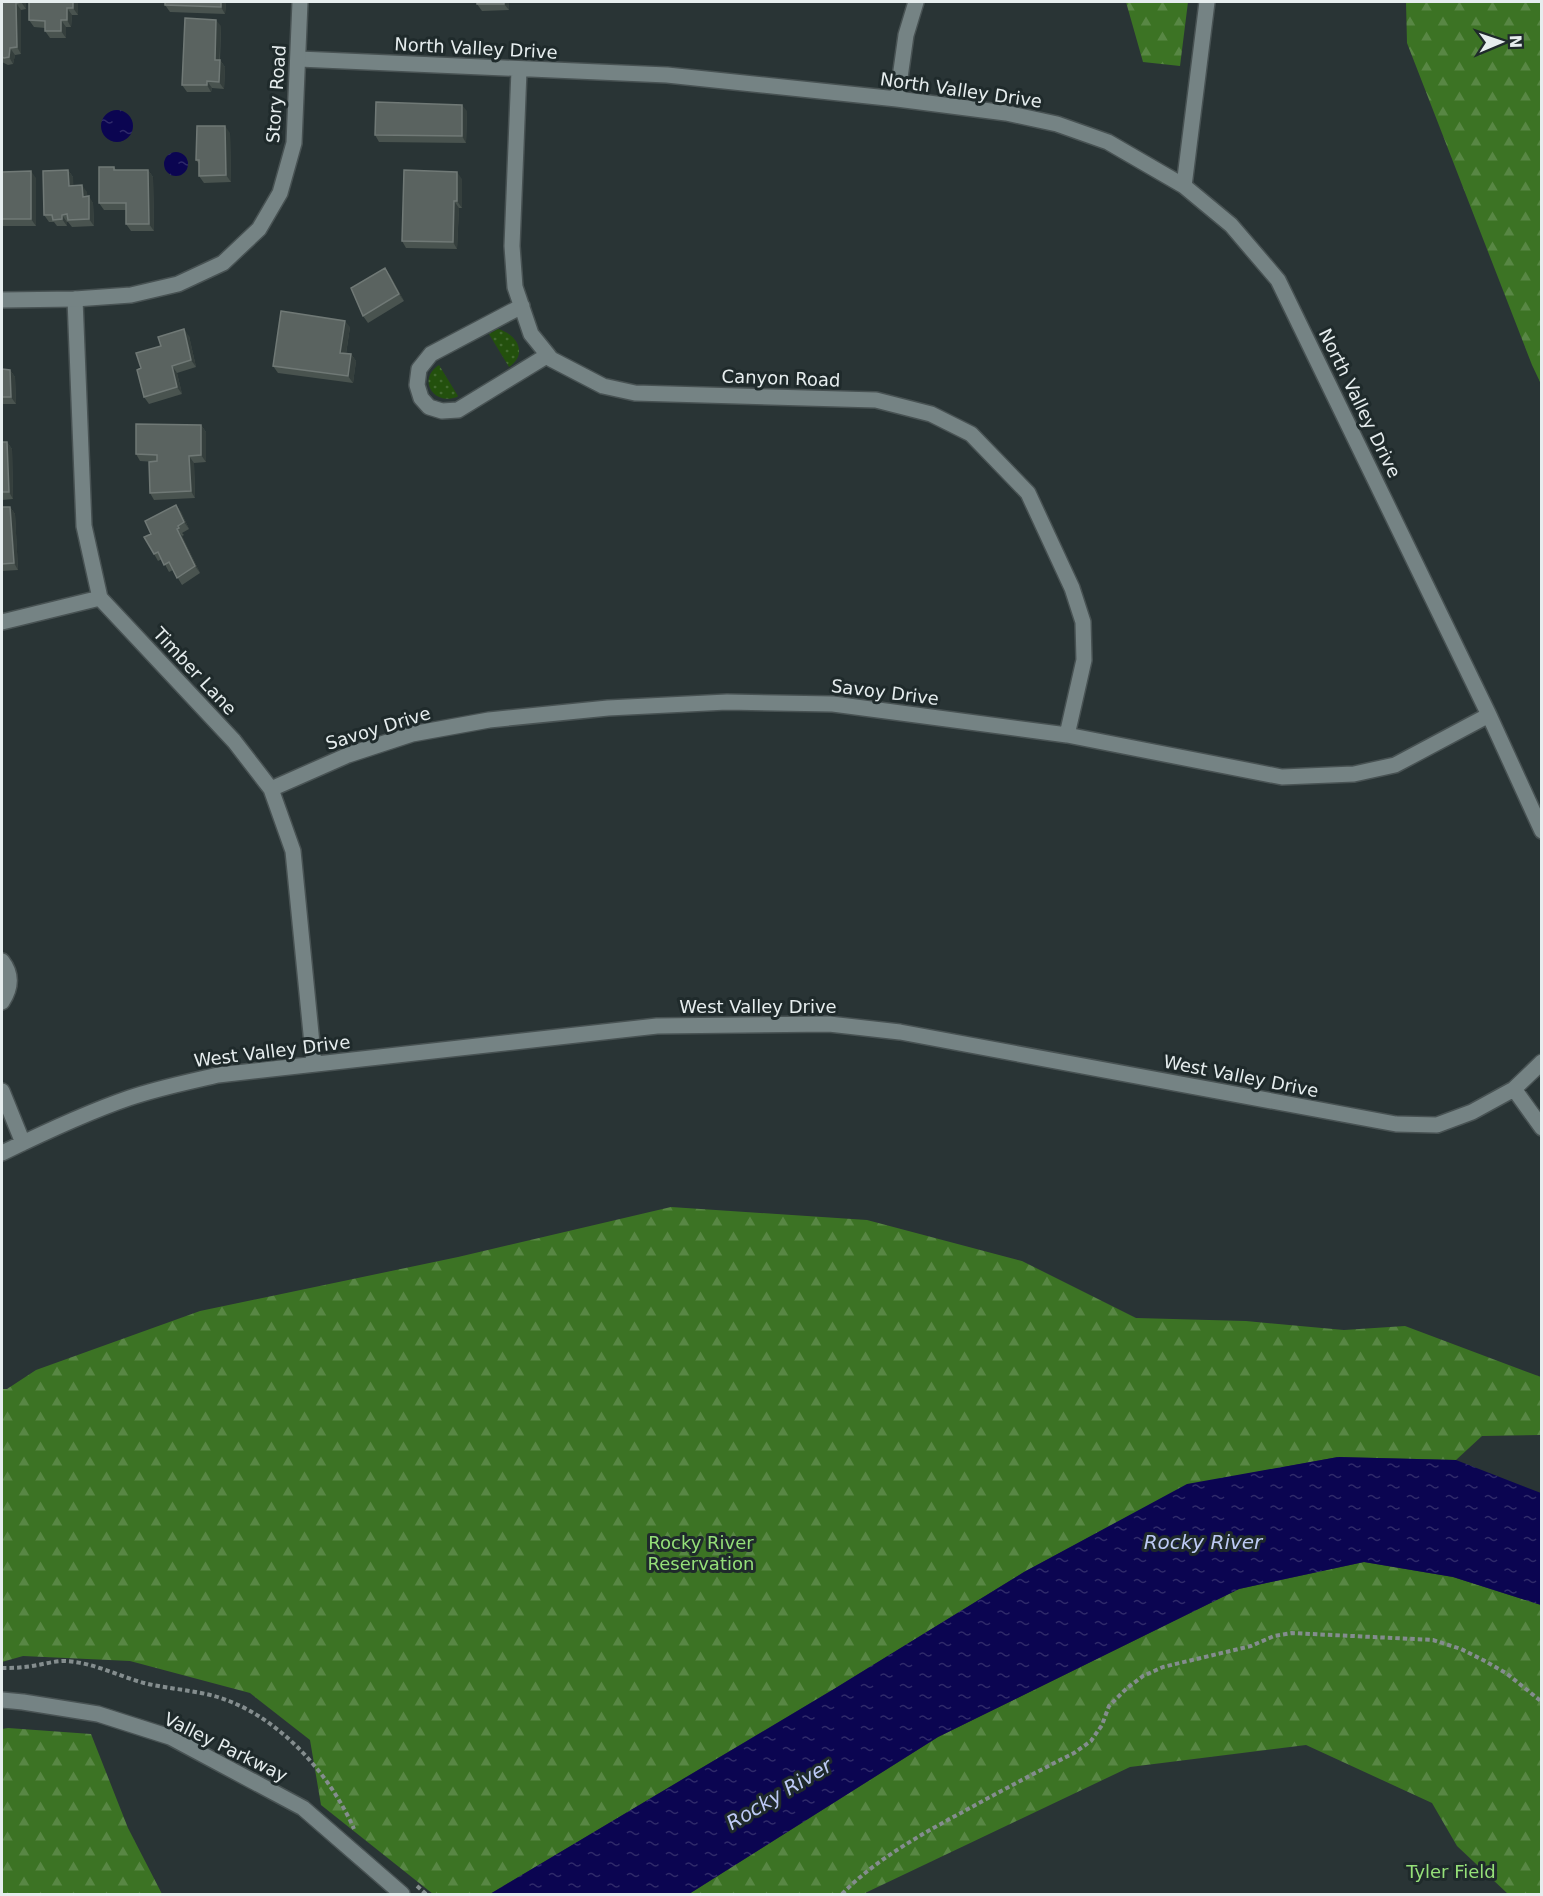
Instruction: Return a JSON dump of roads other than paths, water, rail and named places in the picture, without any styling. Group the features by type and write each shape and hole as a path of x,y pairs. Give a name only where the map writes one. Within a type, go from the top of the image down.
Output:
{"street":[{"name":"Story Road","path":"2,300 75,299 131,295 178,284 223,263 259,229 280,193 294,143 300,2"},
{"path":"897,99 906,35 916,2"},
{"path":"1184,186 1207,2"},
{"name":"North Valley Drive","path":"299,59 667,75 1006,113 1057,124 1108,142 1184,186 1231,225 1278,280 1489,715 1542,831"},
{"name":"Canyon Road","path":"519,70 512,246 515,287 531,334 548,355 603,386 635,393 876,400 931,414 971,434 1028,493 1072,588 1083,622 1084,660 1067,735"},
{"path":"2,622 100,598 84,526 75,299"},
{"path":"522,306 431,354 419,369 417,385 421,398 429,407 442,411 458,410 548,355"},
{"name":"Timber Lane","path":"100,598 234,741 271,789 293,851 314,1064"},
{"name":"Savoy Drive","path":"271,789 348,754 412,734 489,720 608,708 728,702 833,704 1067,735 1282,777 1354,774 1395,765 1489,715"},
{"path":"2,961 8,972 9,982 8,992 2,1002"},
{"name":"West Valley Drive","path":"2,1153 99,1110 174,1084 218,1075 657,1026 829,1024 900,1032 1396,1124 1437,1125 1472,1112 1514,1089"},
{"path":"1542,1062 1514,1089 1542,1128"},
{"path":"2,1091 23,1143"},
{"name":"Valley Parkway","path":"2,1700 98,1714 170,1737 303,1808 402,1894"}],"water":[{"path":"117,110 128,115 133,126 128,137 117,142 106,137 101,126 106,115"},
{"path":"176,152 181,153 187,159 187,169 181,175 176,176 171,175 165,169 164,164 165,159 171,153"},
{"name":"Rocky River","path":"1338,1457 1456,1460 1541,1493 1541,1605 1453,1577 1364,1562 1239,1589 938,1737 689,1894 490,1894 834,1689 1024,1572 1187,1484"}],"park label":[{"name":"Rocky River Reservation","path":"701,1552"},
{"name":"Tyler Field","path":"1451,1871"}]}
